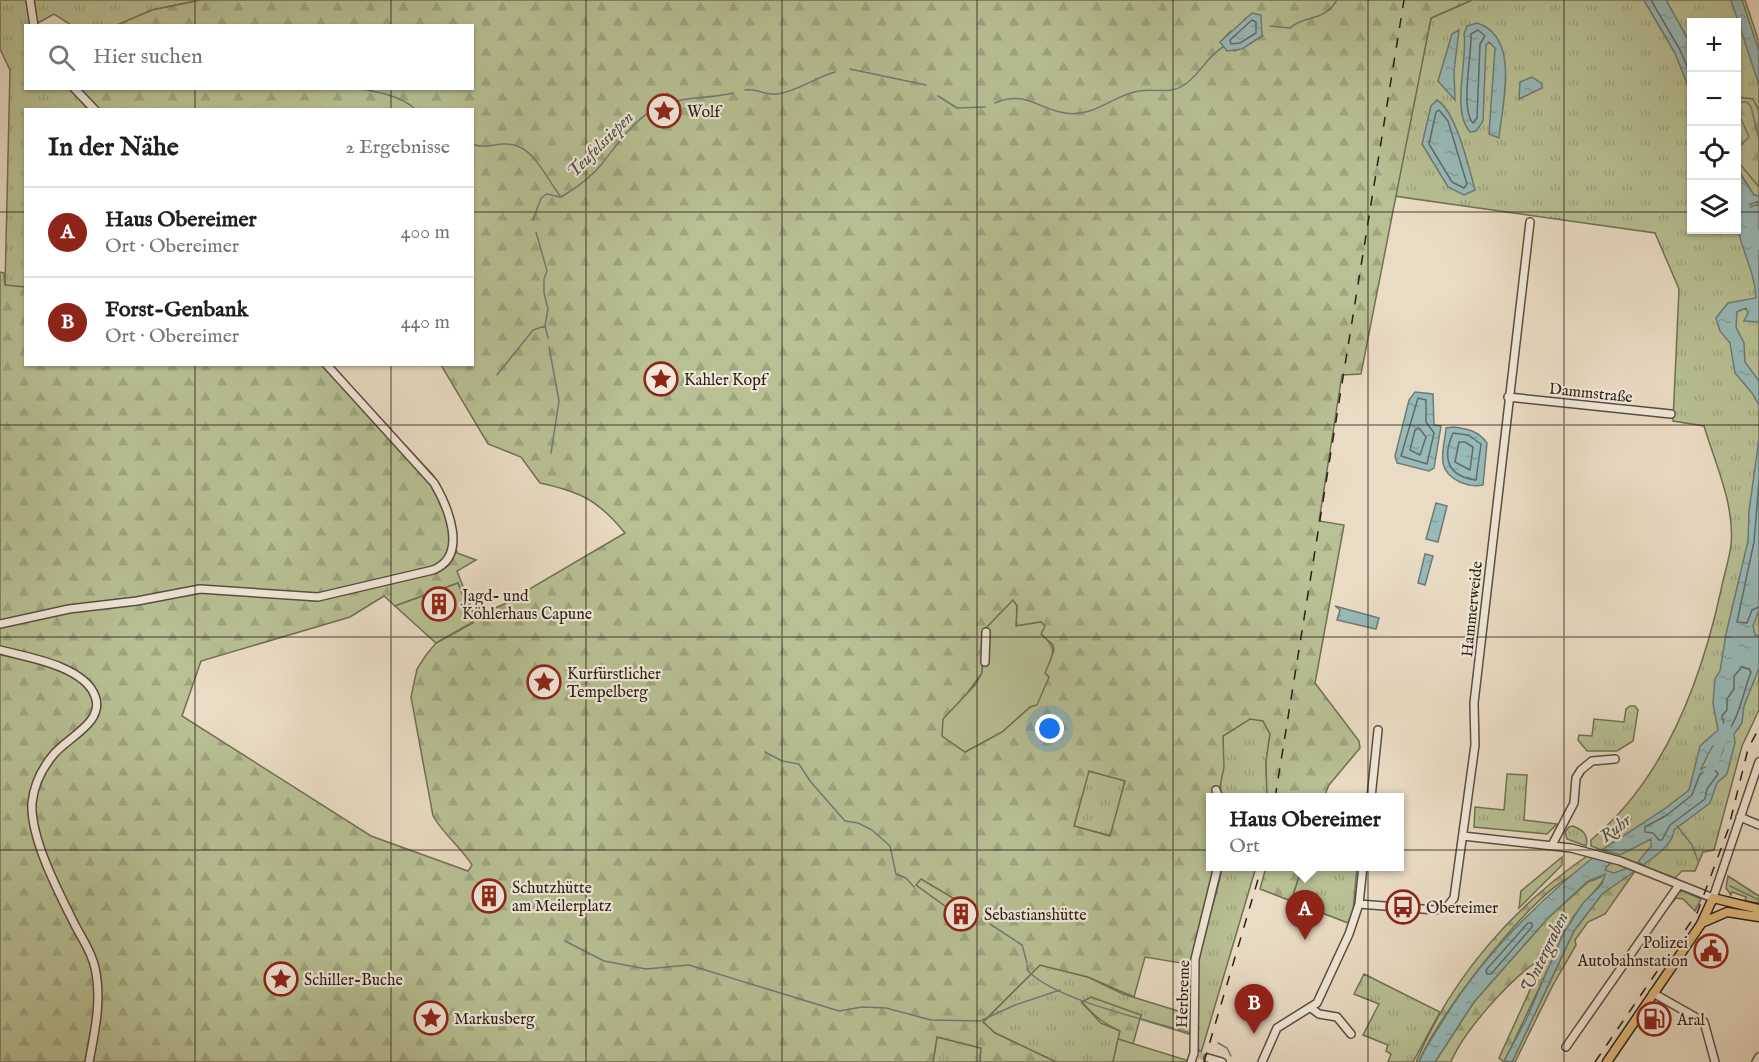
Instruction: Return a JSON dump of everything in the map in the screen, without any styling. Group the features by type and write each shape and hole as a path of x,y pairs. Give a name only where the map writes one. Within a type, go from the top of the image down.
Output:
{"main road":[{"path":"1713,898 1759,909"},
{"path":"1713,898 1727,912"},
{"path":"1607,1062 1701,924 1713,898"},
{"path":"1701,924 1714,915 1727,912 1759,917"}],"street":[{"path":"30,0 34,24"},
{"path":"76,90 93,108"},
{"name":"Hammerweide","path":"1359,904 1435,910 1447,907 1454,898 1475,745 1474,703 1530,222"},
{"path":"0,624 69,609 137,601 200,589 318,597 433,570 443,565 453,551 453,541 446,507 434,483 329,366"},
{"name":"Dammstraße","path":"1508,397 1671,414"},
{"path":"985,662 986,632"},
{"path":"0,650 73,673 88,685 96,699 97,710 93,720 61,746 45,766 34,789 32,807 35,828 52,875 95,966 98,1009 89,1062"},
{"path":"1372,793 1378,730"},
{"path":"1552,845 1574,803 1576,778 1581,770 1592,761 1615,759"},
{"path":"1463,836 1571,848 1620,861 1713,898 1759,762"},
{"path":"1740,817 1759,825"},
{"name":"Herbreme","path":"1191,1062 1196,1054 1195,959 1217,871"},
{"path":"1262,1062 1277,1028 1317,1003 1344,944 1359,904 1363,871"},
{"path":"1566,1047 1679,885"},
{"path":"1653,993 1704,1022 1715,1062"},
{"path":"1311,1008 1319,1014 1337,1017 1351,1034"},
{"path":"1756,1062 1759,1057"},
{"path":"1208,1058 1222,1062"}],"green space":[{"path":"0,0 28,0 32,24 24,24 24,90 71,90 87,108 24,108 24,287 5,286 10,70 0,49"},
{"path":"32,0 201,0 152,10 121,24 69,24 54,14 36,24"},
{"path":"201,0 1472,0 1431,18 1361,374 1342,375 1319,521 1344,525 1315,683 1359,741 1360,748 1329,785 1326,793 1267,793 1266,762 1270,734 1263,721 1250,719 1223,736 1224,767 1219,793 1206,793 1206,871 1214,871 1193,965 1145,957 1134,997 1088,977 1040,965 983,1022 995,1033 1056,1062 980,1062 981,1048 937,1037 933,1062 0,1062 0,272 4,273 5,285 24,287 24,366 331,366 433,475 446,503 457,553 476,560 457,571 475,617 504,604 625,533 606,513 588,499 567,490 540,483 521,457 488,444 442,366 474,366 474,108 94,108 75,90 474,90 474,24 119,24 152,10","holes":["1231,31 1262,36 1234,51 1224,38","458,583 473,623 436,643 417,669 411,697 433,816 472,865 468,871 371,836 182,716 201,661 350,617 384,596 395,606","1013,601 1017,606 1016,626 1041,622 1041,634 1053,645 1054,650 1030,707 1002,732 965,752 968,692 982,673 984,630","1089,771 1125,781 1110,836 1074,826"]},
{"path":"1472,0 1644,0 1675,53 1687,83 1687,234 1741,234 1741,208 1759,201 1759,710 1742,746 1714,850 1703,852 1695,871 1682,871 1675,878 1591,846 1591,840 1617,816 1640,788 1676,727 1703,659 1731,545 1727,500 1704,426 1673,421 1679,289 1655,233 1394,196 1431,18"},
{"path":"1666,0 1745,0 1759,42 1759,196 1754,195 1741,174 1741,18 1687,18 1687,38"},
{"path":"1741,98 1753,99 1759,111 1759,187 1741,165"},
{"path":"458,583 473,622 436,643 395,606"},
{"path":"1013,600 1017,606 1016,626 1041,622 1045,626 1041,634 1050,644 1053,652 1045,673 1049,677 1037,705 1030,707 1002,732 965,752 942,736 943,719 975,685 982,673 984,630"},
{"path":"1635,706 1638,710 1633,741 1617,751 1587,751 1578,740 1579,735 1592,736 1594,719 1624,722 1626,709"},
{"path":"1250,718 1263,721 1270,734 1266,762 1267,793 1221,793 1223,736"},
{"path":"1088,771 1125,780 1111,836 1074,826"},
{"path":"1507,774 1527,775 1524,820 1557,824 1547,834 1474,827 1475,807 1504,810"},
{"path":"1573,826 1584,833 1587,839 1586,846 1567,839 1565,832"},
{"path":"1595,855 1610,861 1568,878 1530,910 1507,934 1463,990 1429,1042 1419,1062 1416,1062 1430,1031 1466,973 1510,921 1560,876 1587,856"},
{"path":"1562,857 1562,865 1519,908 1521,891"},
{"path":"1610,861 1635,871 1605,914 1588,922 1575,940 1576,945 1553,985 1515,1062 1512,1062 1574,931 1602,894 1629,873 1603,881 1573,917 1504,1062 1499,1058 1540,968 1535,963 1512,982 1487,1008 1465,1037 1451,1062 1435,1062 1474,1002 1548,918 1588,882 1601,877"},
{"path":"1221,871 1255,871 1201,1053 1196,1045 1198,960"},
{"path":"1265,871 1301,871 1291,901 1260,889"},
{"path":"1301,871 1357,871 1353,911 1348,923 1291,901"},
{"path":"1728,876 1759,896 1759,903 1745,901 1746,897 1732,892 1731,895 1726,888"},
{"path":"921,879 963,904 956,914 916,885"},
{"path":"1683,891 1701,899 1695,911 1683,899 1676,898 1657,921 1676,893"},
{"path":"1040,965 1088,977 1123,994 1178,1011 1190,1020 1192,1035 1140,1019 1141,1015 1082,1003 1101,1023 1120,1031 1113,1062 1056,1062 995,1033 983,1022"},
{"path":"1364,974 1440,1012 1413,1062 1388,1062 1391,1054 1386,1051 1388,1045 1363,1035 1379,1004 1354,994"},
{"path":"1091,997 1141,1015 1133,1044 1118,1039 1120,1031 1099,1019 1082,1002"},
{"path":"937,1037 981,1048 980,1062 933,1062"},
{"path":"1118,1039 1186,1060 1186,1062 1113,1062"}],"water":[{"path":"1644,0 1666,0 1687,38 1687,83 1675,53"},
{"path":"1731,0 1742,0 1759,51 1759,85 1741,30 1741,18 1737,18"},
{"path":"1252,13 1261,15 1262,36 1242,49 1227,51 1220,42"},
{"path":"1477,23 1491,31 1499,42 1504,57 1505,90 1499,138 1489,134 1495,48 1489,42 1486,45 1483,121 1476,131 1470,132 1464,123 1461,99 1464,34 1467,26"},
{"path":"1459,30 1454,71 1455,100 1438,81 1452,34"},
{"path":"1532,77 1542,84 1542,88 1519,99 1520,82"},
{"path":"1437,100 1444,106 1456,128 1469,168 1475,190 1464,195 1448,187 1422,144 1431,106"},
{"path":"1741,176 1754,195 1759,196 1759,201 1741,208"},
{"path":"1759,204 1759,322 1744,321 1748,313 1746,308 1737,312 1736,327 1744,343 1745,362 1759,381 1759,405 1735,373 1730,343 1720,331 1716,318 1728,303 1756,298 1755,287 1739,234 1741,234 1741,210"},
{"path":"1415,392 1433,394 1434,425 1441,426 1434,468 1429,471 1397,463 1395,456 1409,400"},
{"path":"1454,427 1473,431 1487,443 1483,485 1474,486 1463,483 1452,477 1444,466 1442,459 1446,428"},
{"path":"1759,439 1759,610 1753,626 1755,635 1759,636 1759,668 1744,706 1742,723 1734,734 1735,743 1727,774 1717,783 1710,803 1674,830 1667,845 1643,865 1638,862 1651,846 1651,839 1620,855 1603,849 1689,790 1700,746 1718,730 1713,703 1715,679 1720,671 1726,634 1748,541 1749,511","holes":["1725,739 1719,758 1701,769 1712,747"]},
{"path":"1436,503 1447,506 1438,542 1426,539"},
{"path":"1425,554 1433,556 1425,585 1418,583"},
{"path":"1335,606 1379,618 1376,629 1337,620 1340,610"},
{"path":"1595,856 1611,861 1605,870 1614,873 1630,867 1635,871 1602,894 1574,931 1512,1062 1504,1061 1526,1020 1563,934 1583,903 1602,884 1605,874 1587,882 1548,918 1474,1002 1435,1062 1419,1062 1457,998 1492,953 1531,912"}],"waterway":[{"name":"Teufelssiepen","path":"1270,26 1290,28 1326,12 1337,0"},
{"name":"Teufelssiepen","path":"1369,0 1375,0"},
{"name":"Teufelssiepen","path":"995,103 1023,99 1055,111 1075,114 1085,112 1130,93 1145,90 1168,91 1178,88 1190,81 1223,47"},
{"name":"Teufelssiepen","path":"850,69 926,85"},
{"name":"Teufelssiepen","path":"745,90 777,94 835,72"},
{"name":"Teufelssiepen","path":"366,90 395,97 414,108"},
{"name":"Teufelssiepen","path":"474,144 515,145 524,150 538,163 561,197 595,172 629,130 651,111 678,101 733,93"},
{"name":"Teufelssiepen","path":"938,96 957,108 985,107"},
{"path":"1741,145 1749,137 1738,112 1738,102 1747,102 1751,107 1759,139"},
{"path":"533,220 541,198 547,194 560,197"},
{"name":"Ruhr","path":"1741,199 1759,245"},
{"path":"536,232 547,271 544,279 544,293 548,309 545,326 548,338"},
{"path":"497,375 533,330 545,326"},
{"path":"549,347 559,401 551,453"},
{"name":"Ruhr","path":"1708,775 1726,728"},
{"path":"765,752 782,761 799,764 810,781 845,821 858,823 872,830 890,846 896,874 906,878 914,887"},
{"path":"1677,826 1692,845 1698,861"},
{"path":"1730,886 1759,900"},
{"path":"990,924 1022,945 1027,963"},
{"path":"565,941 604,961 646,969 689,965 839,1011 862,1007 886,1008 931,1020 980,1021 1015,1005 1060,990"},
{"path":"1027,965 1028,971 1060,992 1105,1008 1191,1033"},
{"path":"1218,1043 1227,1048 1231,1056"}],"tunnel":[{"path":"1199,1055 1208,1058"}],"railway":[{"path":"1276,793 1404,0"},
{"path":"1595,1062 1697,913 1728,830 1748,749 1759,728"},
{"path":"1204,1062 1261,871"}],"place":[{"name":"Wolf","path":"664,111"},
{"name":"Kahler Kopf","path":"661,379"},
{"name":"Jagd- und Köhlerhaus Capune","path":"439,604"},
{"name":"Kurfürstlicher Tempelberg","path":"544,682"},
{"name":"Schutzhütte am Meilerplatz","path":"489,896"},
{"name":"Obereimer","path":"1403,907"},
{"name":"Sebastianshütte","path":"961,914"},
{"name":"Haus Obereimer","path":"1305,940"},
{"name":"Polizei Autobahnstation","path":"1711,951"},
{"name":"Schiller-Buche","path":"281,979"},
{"name":"Markusberg","path":"431,1018"},
{"name":"Aral","path":"1654,1019"},
{"name":"Forst-Genbank","path":"1254,1034"}],"water label":[{"name":"Untergraben","path":"1544,952"}]}
